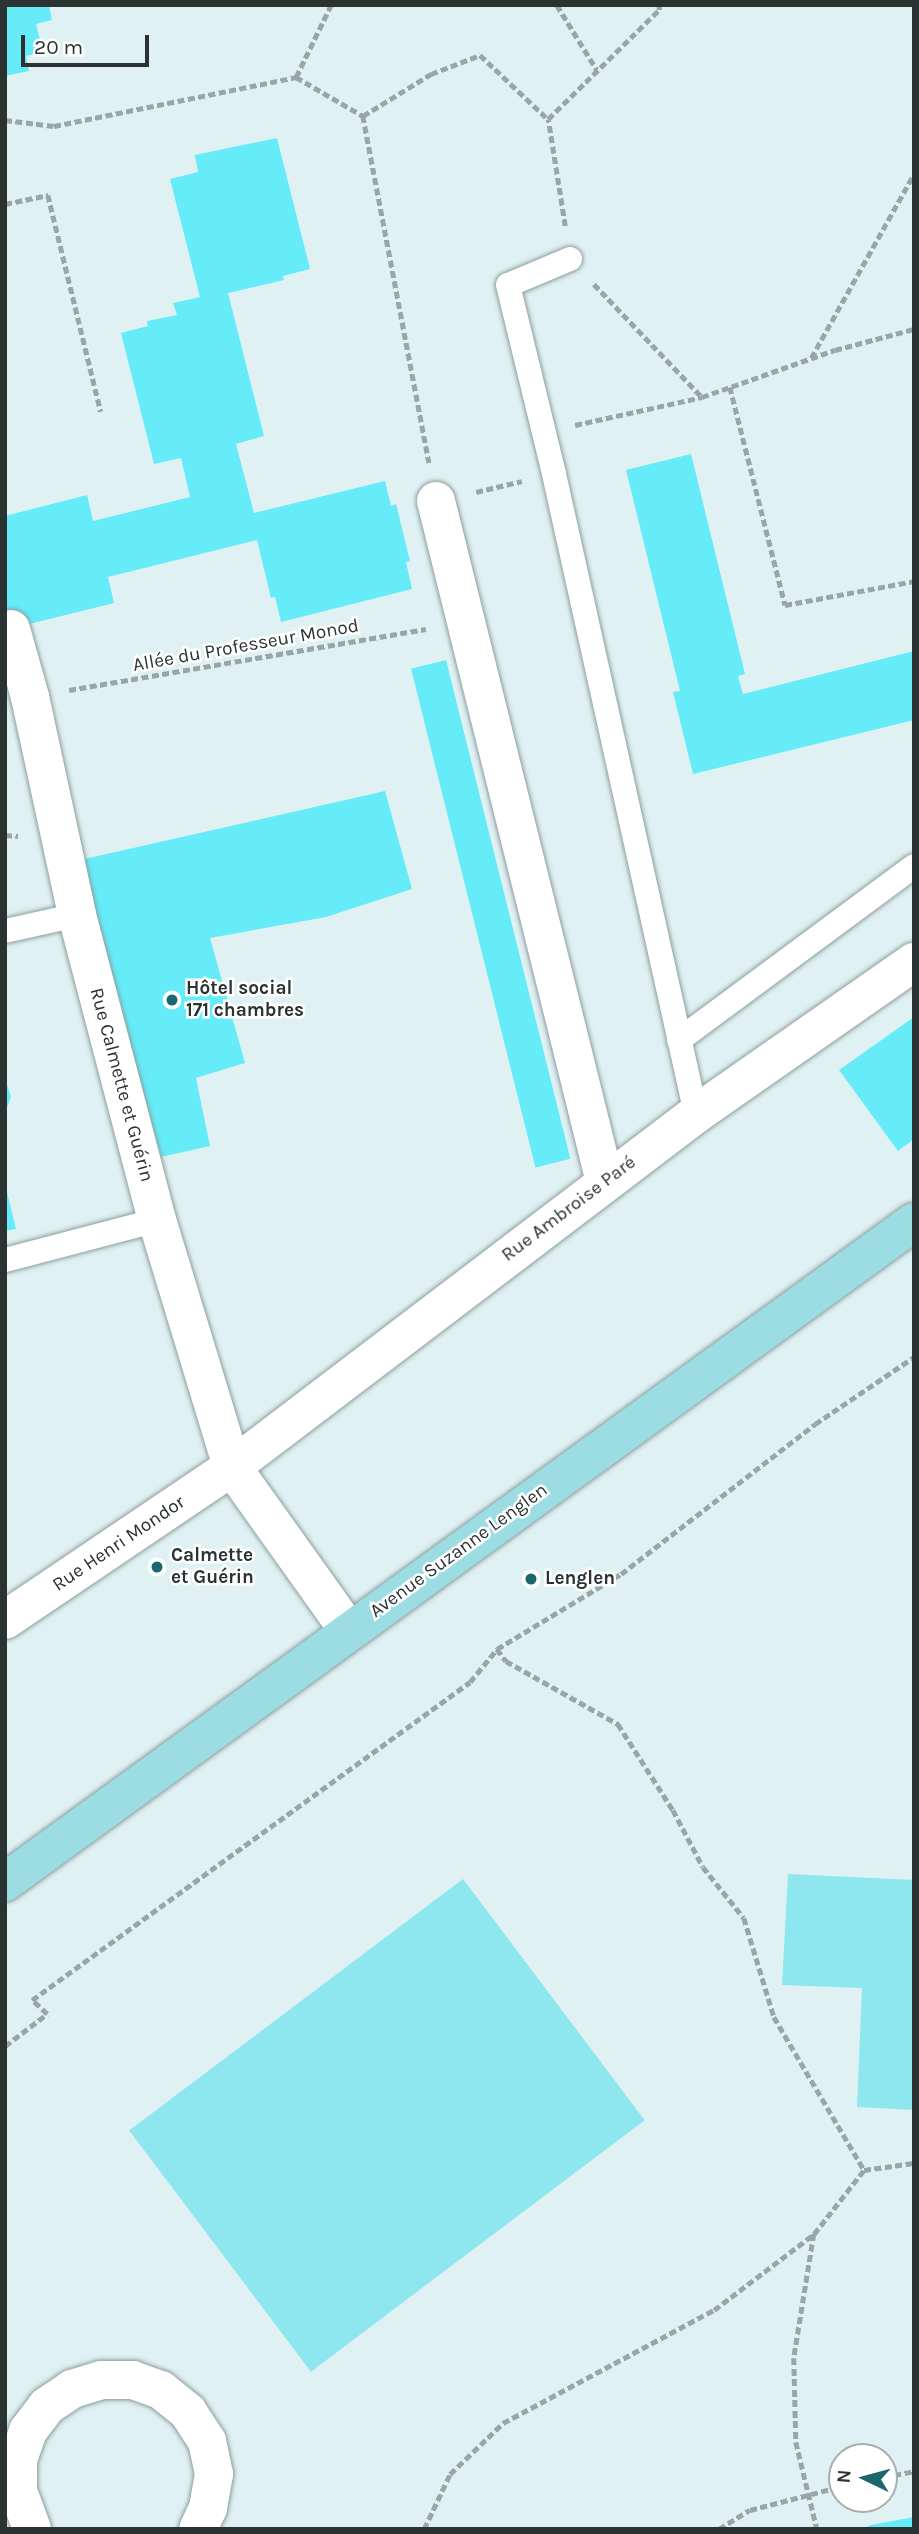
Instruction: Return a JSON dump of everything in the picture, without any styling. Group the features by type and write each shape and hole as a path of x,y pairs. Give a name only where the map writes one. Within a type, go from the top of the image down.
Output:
{"main road":[{"name":"Avenue Suzanne Lenglen","path":"5,1882 914,1222"}],"street":[{"path":"436,501 605,1182"},
{"name":"Rue Calmette et Guérin","path":"11,629 30,697 77,915 157,1220 232,1467 349,1631"},
{"name":"Rue Ambroise Paré","path":"232,1467 696,1114 914,962"},
{"name":"Rue Henri Mondor","path":"5,1620 232,1467"},
{"path":"32,2529 18,2491 18,2460 28,2431 55,2400 72,2389 101,2380 133,2380 152,2387 188,2412 206,2441 214,2474 208,2508 198,2529"}],"lane":[{"path":"570,259 508,285 554,474 696,1114"},
{"path":"679,1040 914,866"},
{"path":"5,931 77,915"},
{"path":"5,1260 157,1220"}],"path":[{"path":"296,77 331,5"},
{"path":"557,5 558,12 597,70"},
{"path":"558,12 565,5"},
{"path":"548,119 659,10 659,5"},
{"path":"363,116 432,74 480,55 548,119 570,259 702,397"},
{"path":"5,120 54,126 296,77 363,116 436,501 554,474"},
{"path":"810,359 914,174"},
{"path":"5,204 48,195 101,412"},
{"path":"544,432 702,397 810,359 914,329"},
{"path":"730,387 785,605 914,581"},
{"name":"Allée du Professeur Monod","path":"30,697 467,622"},
{"path":"5,2046 47,2014 32,2000 470,1682 497,1649 621,1574 815,1424 914,1357"},
{"path":"497,1649 506,1661 618,1724 673,1810 703,1867 744,1918 774,2017 864,2170"},
{"path":"424,2529 450,2474 503,2423 714,2310 814,2234 864,2170 914,2163"},
{"path":"814,2234 794,2358 796,2442 817,2529"},
{"path":"719,2529 750,2510 828,2489"}],"shaded area":[{"path":"788,1874 914,1880 914,2110 857,2107 862,1988 782,1985"},
{"path":"463,1879 645,2120 311,2372 129,2131"}],"building":[{"path":"5,5 49,5 52,20 36,24 43,52 26,56 29,71 5,76"},
{"path":"277,138 310,269 283,276 284,280 228,293 264,436 236,444 254,513 385,481 391,506 396,504 410,561 406,562 412,589 281,622 275,597 271,598 257,540 108,577 114,603 5,630 5,516 87,495 93,521 190,497 181,458 154,464 121,333 148,326 147,321 177,315 173,303 200,297 170,179 198,172 195,155"},
{"path":"691,454 745,674 738,676 743,694 914,651 914,720 693,774 673,692 680,691 626,470"},
{"path":"446,660 570,1159 535,1167 411,669"},
{"name":"Hôtel social 171 chambres","path":"385,791 412,889 326,917 210,938 245,1063 196,1078 210,1146 161,1157 80,860"},
{"path":"914,1017 914,1139 898,1151 839,1070"},
{"path":"5,1078 11,1097 5,1113"},
{"path":"5,1189 16,1229 5,1231"},
{"path":"914,2517 914,2529 862,2529 871,2525"}],"place":[{"name":"Hôtel social 171 chambres","path":"172,1000"},
{"name":"Calmette et Guérin","path":"157,1567"},
{"name":"Lenglen","path":"531,1579"}]}
